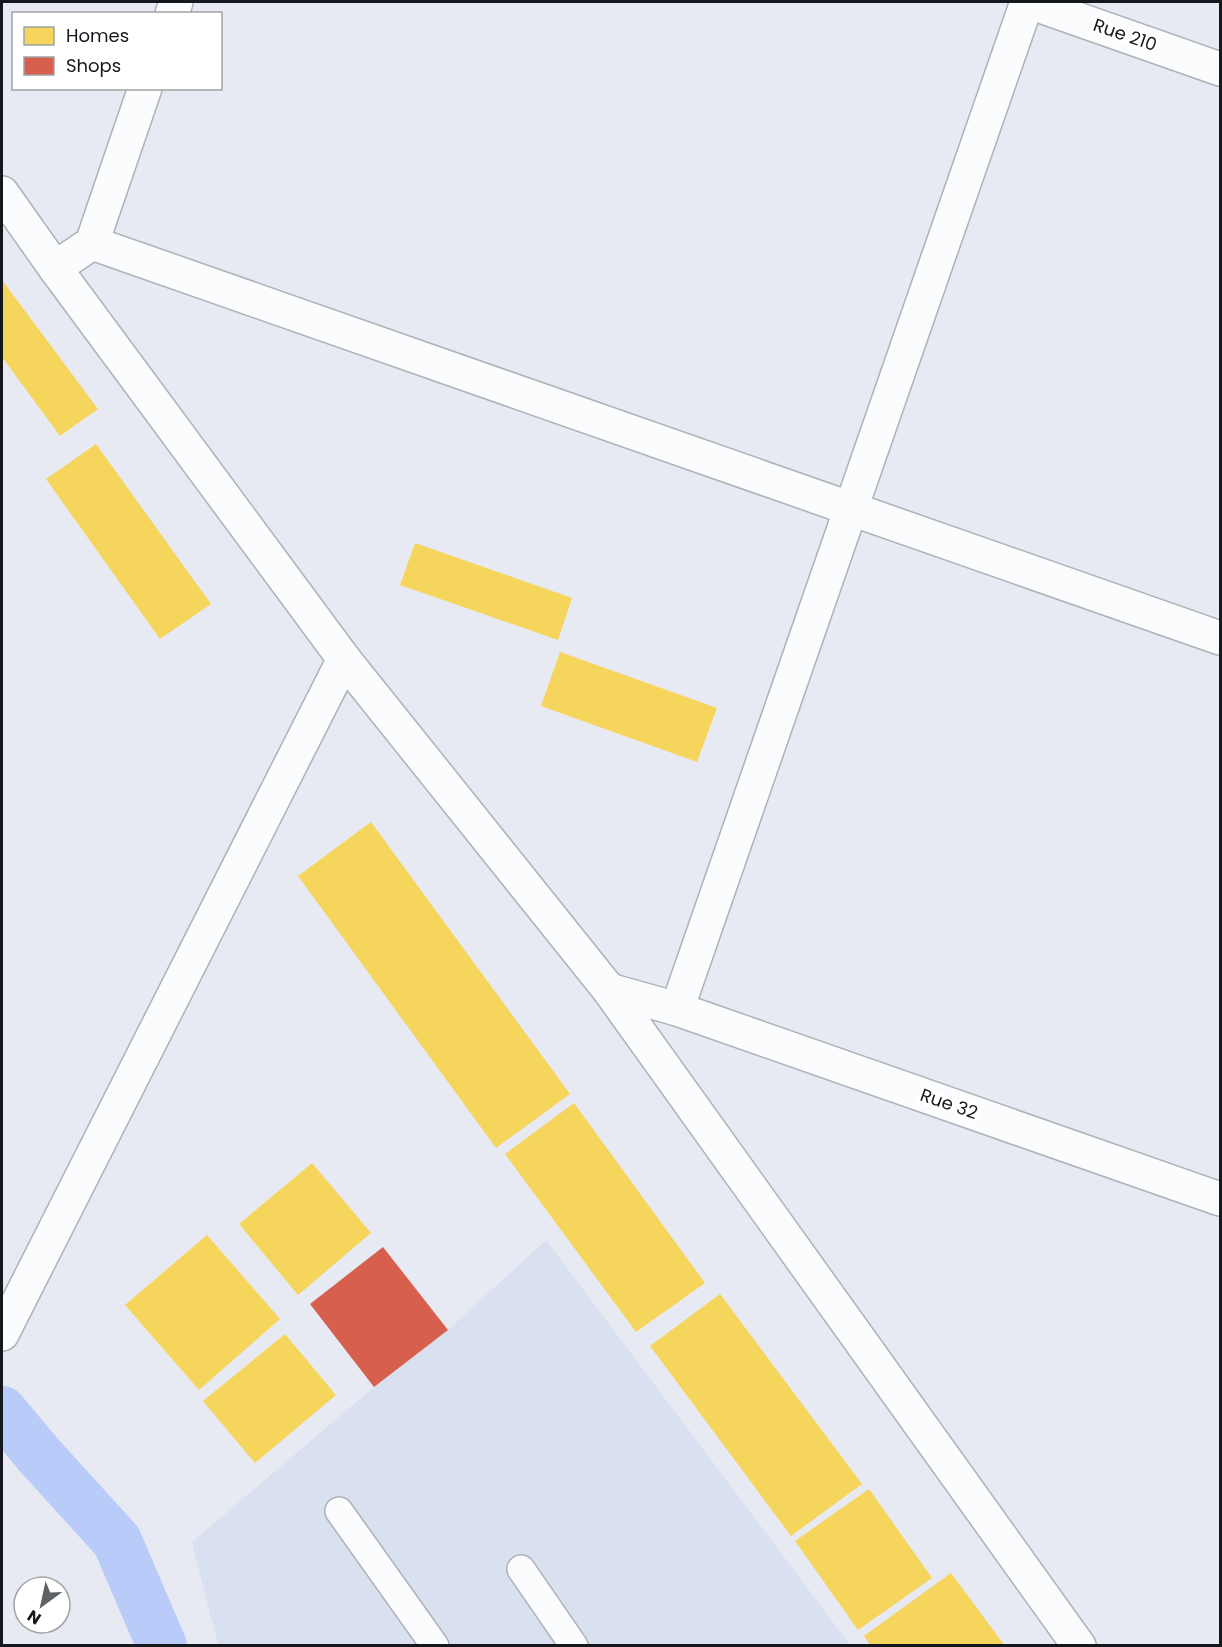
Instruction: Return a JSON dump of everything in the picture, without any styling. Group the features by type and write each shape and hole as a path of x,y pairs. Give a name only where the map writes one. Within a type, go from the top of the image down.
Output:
{"street":[{"name":"Rue 210","path":"1028,2 1221,69"},
{"path":"677,1009 1028,2"},
{"path":"55,268 92,243 145,90"},
{"path":"2,193 344,659 609,990 1079,1646"},
{"path":"92,243 1221,638"},
{"path":"2,1334 344,659"},
{"name":"Rue 32","path":"609,990 677,1009 1221,1199"}],"lane":[{"path":"339,1510 435,1646"},
{"path":"521,1569 574,1646"}],"shaded area":[{"path":"546,1240 850,1645 218,1645 192,1542 374,1387 448,1330"}],"building: Homes":[{"path":"2,280 98,409 60,436 2,357"},
{"path":"96,444 211,604 160,639 46,479"},
{"path":"415,543 572,598 558,640 400,585"},
{"path":"560,652 717,708 697,762 541,706"},
{"path":"371,822 570,1094 496,1148 298,876"},
{"path":"574,1103 705,1283 636,1332 505,1154"},
{"path":"312,1163 371,1233 298,1295 239,1224"},
{"path":"207,1235 280,1319 199,1390 125,1305"},
{"path":"720,1294 862,1484 791,1536 650,1346"},
{"path":"285,1334 336,1395 255,1463 203,1401"},
{"path":"869,1489 932,1578 858,1630 795,1541"},
{"path":"951,1573 1005,1646 871,1646 864,1636"}],"building: Shops":[{"path":"383,1247 448,1330 374,1387 310,1304"}],"waterway":[{"path":"2,1411 117,1541 162,1646"}]}
